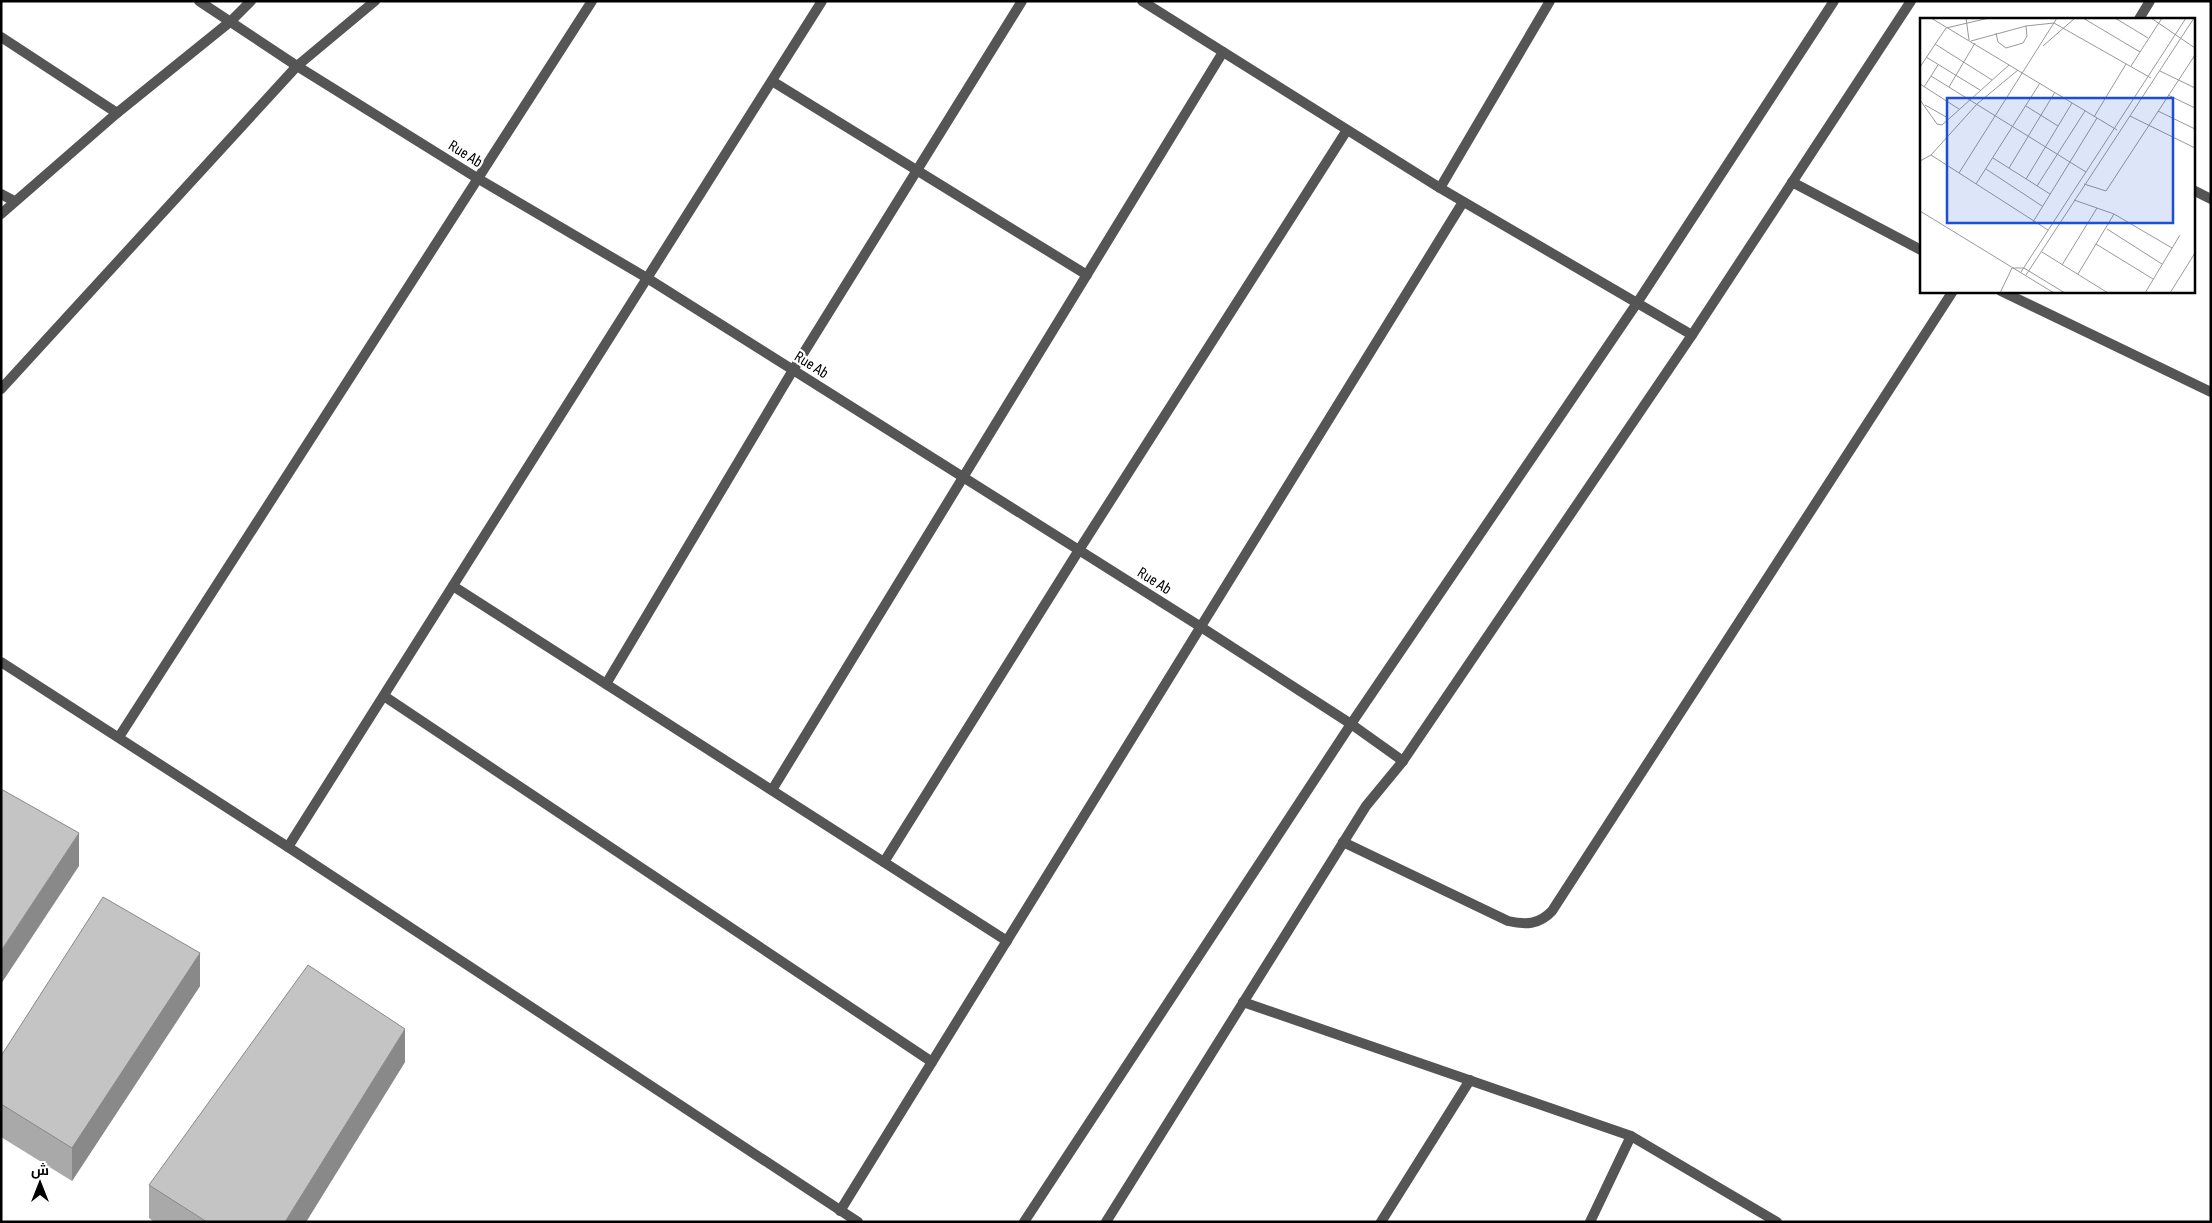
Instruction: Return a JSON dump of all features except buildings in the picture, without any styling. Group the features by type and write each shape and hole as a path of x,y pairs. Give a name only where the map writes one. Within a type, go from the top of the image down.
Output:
{"street":[{"name":"Rue Ab","path":"199,1 297,66 477,178 647,278 1201,627 1351,724 1403,762"},
{"path":"1,214 117,113 231,21 251,1"},
{"path":"1,390 297,66 375,1"},
{"path":"119,737 592,1"},
{"path":"288,847 822,1"},
{"path":"606,684 793,370 1022,1"},
{"path":"1142,1 1440,188 1692,335"},
{"path":"1440,188 1550,1"},
{"path":"1024,1222 1351,724 1637,303 1834,1"},
{"path":"1106,1222 1366,806 1403,762 1692,335 1911,1"},
{"path":"2140,18 2150,1"},
{"path":"1,37 117,113"},
{"path":"772,790 1223,52"},
{"path":"772,81 1087,275"},
{"path":"884,862 1079,550 1347,130"},
{"path":"1792,182 1920,249"},
{"path":"2194,190 2211,199"},
{"path":"1,194 14,201"},
{"path":"840,1211 1464,202"},
{"path":"1343,842 1508,921 1522,924 1536,922 1546,917 1552,911 1952,292"},
{"path":"2004,292 2211,392"},
{"path":"453,586 1007,941"},
{"path":"1,662 288,847 858,1222"},
{"path":"384,696 932,1062"},
{"path":"1243,1002 1631,1136 1777,1222"},
{"path":"1381,1222 1470,1080"},
{"path":"1590,1222 1631,1136"}]}
